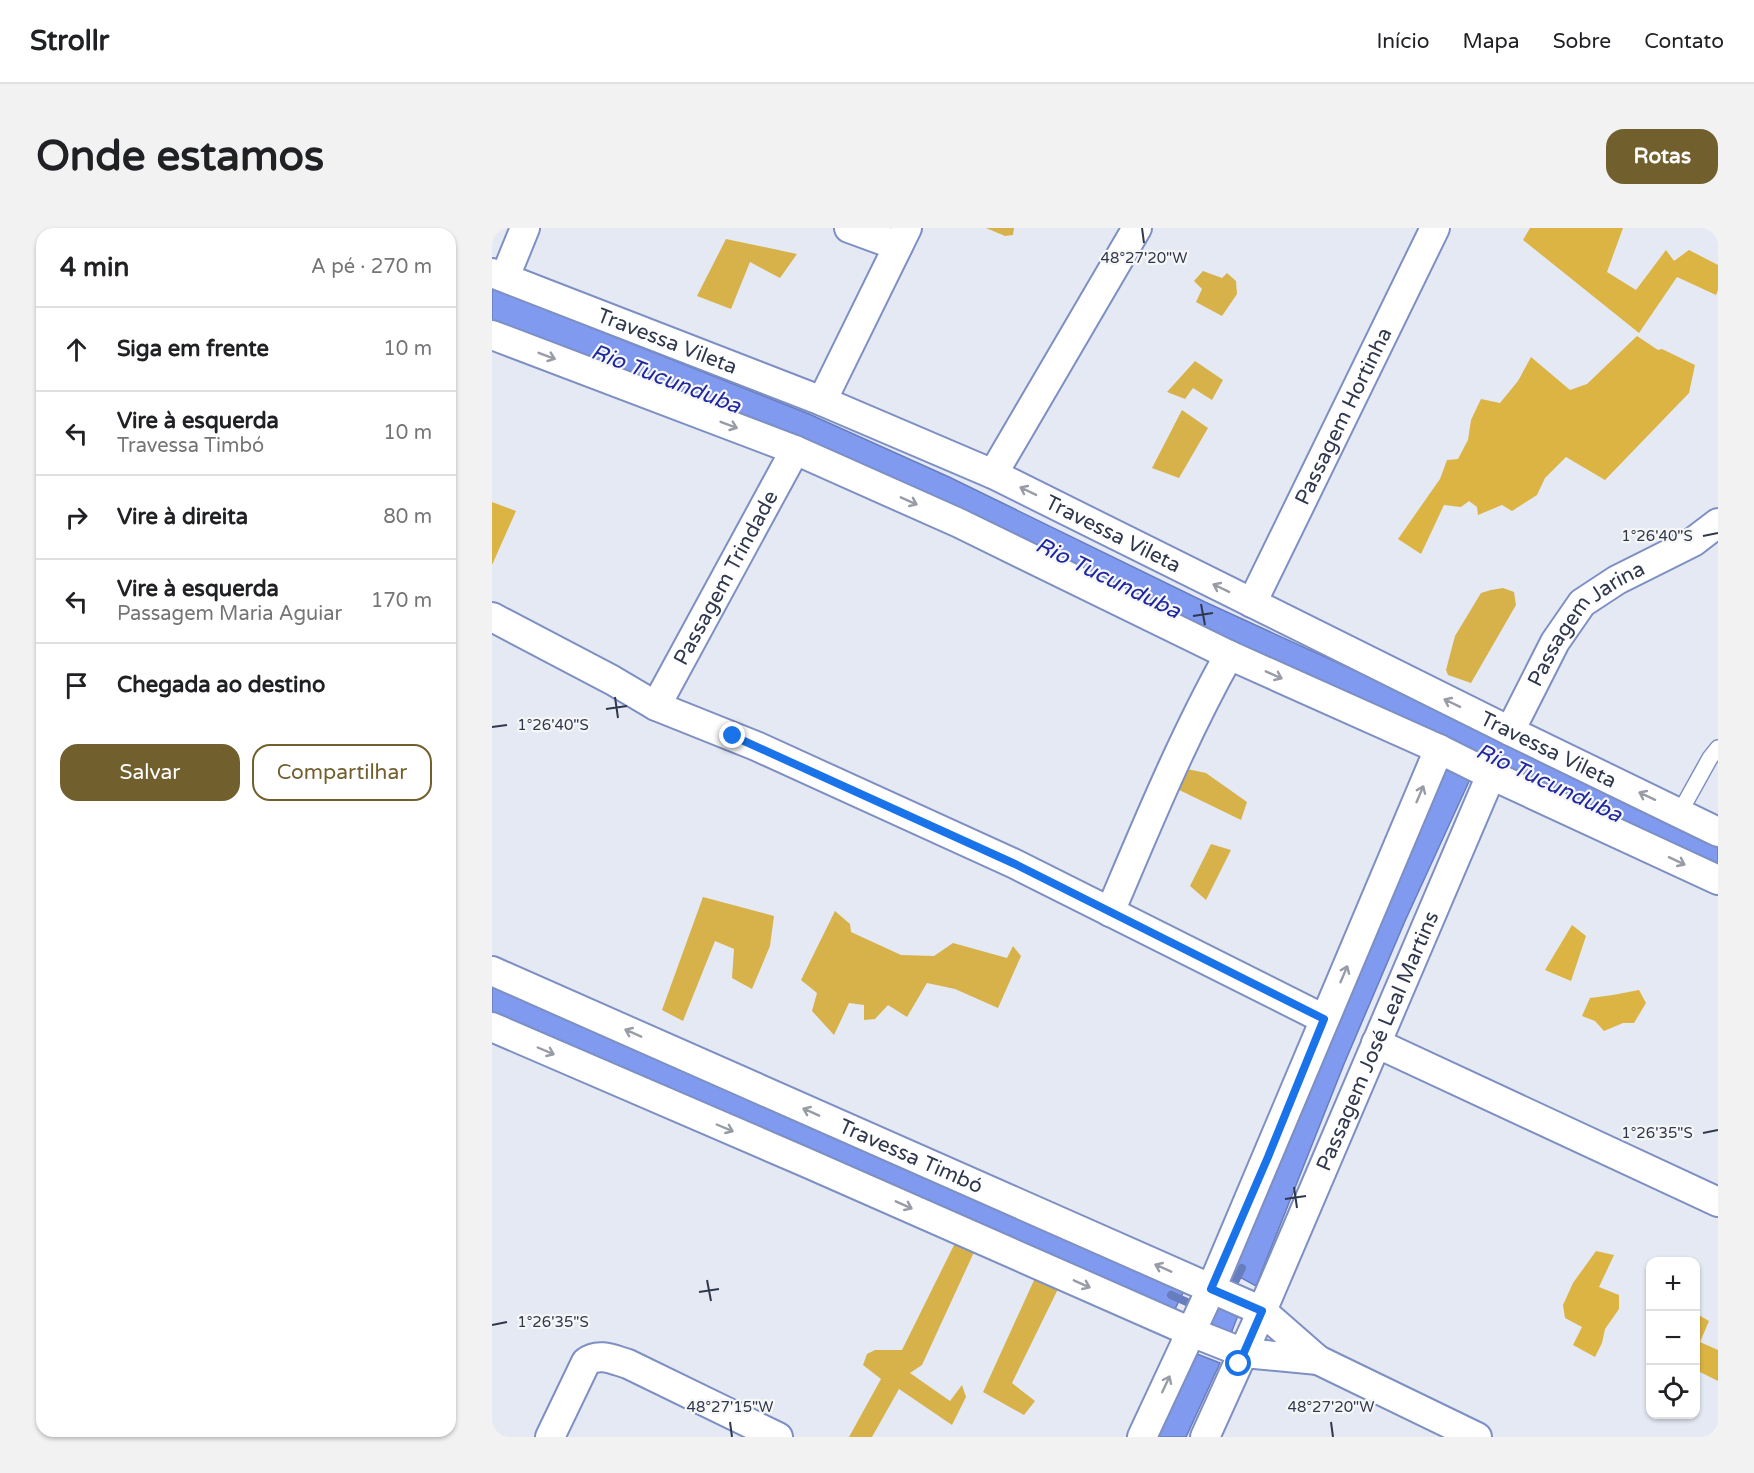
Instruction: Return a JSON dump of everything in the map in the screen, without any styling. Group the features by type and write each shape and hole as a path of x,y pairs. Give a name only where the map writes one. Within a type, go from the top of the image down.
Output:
{"street":[{"path":"499,275 525,228"},
{"path":"822,401 902,237 849,228"},
{"path":"993,474 1137,228"},
{"name":"Passagem Hortinha","path":"1252,603 1435,228"},
{"name":"Travessa Vileta","path":"499,275 822,401 993,474 1718,832"},
{"path":"492,336 795,450 959,523 1229,655 1439,749 1718,880"},
{"name":"Passagem Trindade","path":"656,706 795,450"},
{"name":"Passagem Jarina","path":"1510,731 1556,642 1582,603 1617,580 1693,542 1718,523"},
{"path":"492,617 612,680 656,706 740,740 1015,864 1324,1019"},
{"path":"1110,912 1204,699 1229,655"},
{"path":"1142,1437 1203,1311 1439,749"},
{"name":"Passagem José Leal Martins","path":"1205,1437 1235,1349 1376,1042 1491,775"},
{"name":"Travessa Timbó","path":"492,971 1203,1311 1235,1349 1318,1360"},
{"name":"Travessa Timbó","path":"492,1028 805,1162 1203,1311 1255,1308 1318,1360 1477,1437"},
{"path":"1376,1042 1718,1202"},
{"path":"550,1437 586,1362 592,1357 602,1356 628,1364 778,1437"}],"lane":[{"path":"1680,812 1718,748"}],"shaded area":[{"path":"986,228 1014,228 1013,235 1005,236"},
{"path":"1530,228 1623,228 1607,272 1636,290 1666,250 1674,261 1689,250 1718,265 1718,290 1716,295 1677,277 1639,333 1523,240"},
{"path":"726,239 797,254 780,278 750,262 731,309 697,296"},
{"path":"1203,271 1222,278 1227,273 1236,281 1237,294 1222,316 1196,302 1202,289 1194,281"},
{"path":"1637,336 1658,350 1662,349 1695,365 1689,393 1605,480 1566,457 1545,478 1537,495 1512,511 1502,505 1478,515 1477,507 1469,501 1461,507 1444,505 1421,554 1398,539 1440,479 1447,460 1458,459 1468,440 1471,420 1481,399 1500,403 1518,381 1531,357 1570,390 1587,384"},
{"path":"1195,361 1223,380 1212,400 1193,388 1185,399 1167,392"},
{"path":"1182,410 1208,428 1179,478 1152,468"},
{"path":"492,502 516,511 492,565"},
{"path":"1503,588 1514,592 1516,605 1471,683 1448,675 1446,670 1455,636 1481,593"},
{"path":"1187,769 1206,773 1247,802 1241,820 1171,786"},
{"path":"1211,844 1231,850 1206,900 1190,886"},
{"path":"703,897 774,916 770,946 752,989 732,978 734,949 715,941 683,1021 662,1010"},
{"path":"835,911 850,924 851,932 901,955 934,956 953,943 1007,958 1013,946 1021,956 998,1008 955,989 927,983 907,1017 888,1005 875,1019 864,1020 864,1005 849,1003 834,1035 812,1011 817,993 801,980"},
{"path":"1572,925 1586,936 1571,981 1545,970"},
{"path":"1639,990 1646,1003 1634,1023 1623,1023 1604,1031 1595,1021 1582,1016 1590,998"},
{"path":"956,1241 975,1250 922,1365 910,1373 950,1401 962,1385 966,1397 952,1425 899,1389 872,1437 849,1437 881,1379 863,1365 867,1354 875,1350 902,1350"},
{"path":"1596,1251 1614,1255 1599,1287 1619,1295 1619,1309 1605,1329 1602,1343 1595,1357 1573,1345 1582,1327 1565,1318 1563,1305 1573,1283"},
{"path":"1035,1278 1058,1289 1012,1383 1035,1401 1024,1415 983,1392"},
{"path":"1700,1316 1709,1321 1700,1342"},
{"path":"1700,1342 1718,1350 1718,1381 1700,1372"}],"water":[{"name":"Rio Tucunduba","path":"492,288 809,414 949,477 1205,602 1476,726 1718,844 1718,868 492,322"},
{"path":"1444,763 1472,775 1405,921 1344,1064 1256,1286 1227,1270"},
{"path":"492,984 1015,1218 1185,1289 1174,1311 492,1012"},
{"path":"1216,1294 1242,1305 1230,1336 1202,1325"},
{"path":"1192,1352 1220,1363 1186,1437 1154,1437"}],"waterway":[{"path":"1230,1292 1242,1268"},
{"path":"1171,1295 1196,1306"}],"route":[{"path":"733,736 1015,864 1324,1019 1211,1289 1262,1311 1239,1364"}]}
